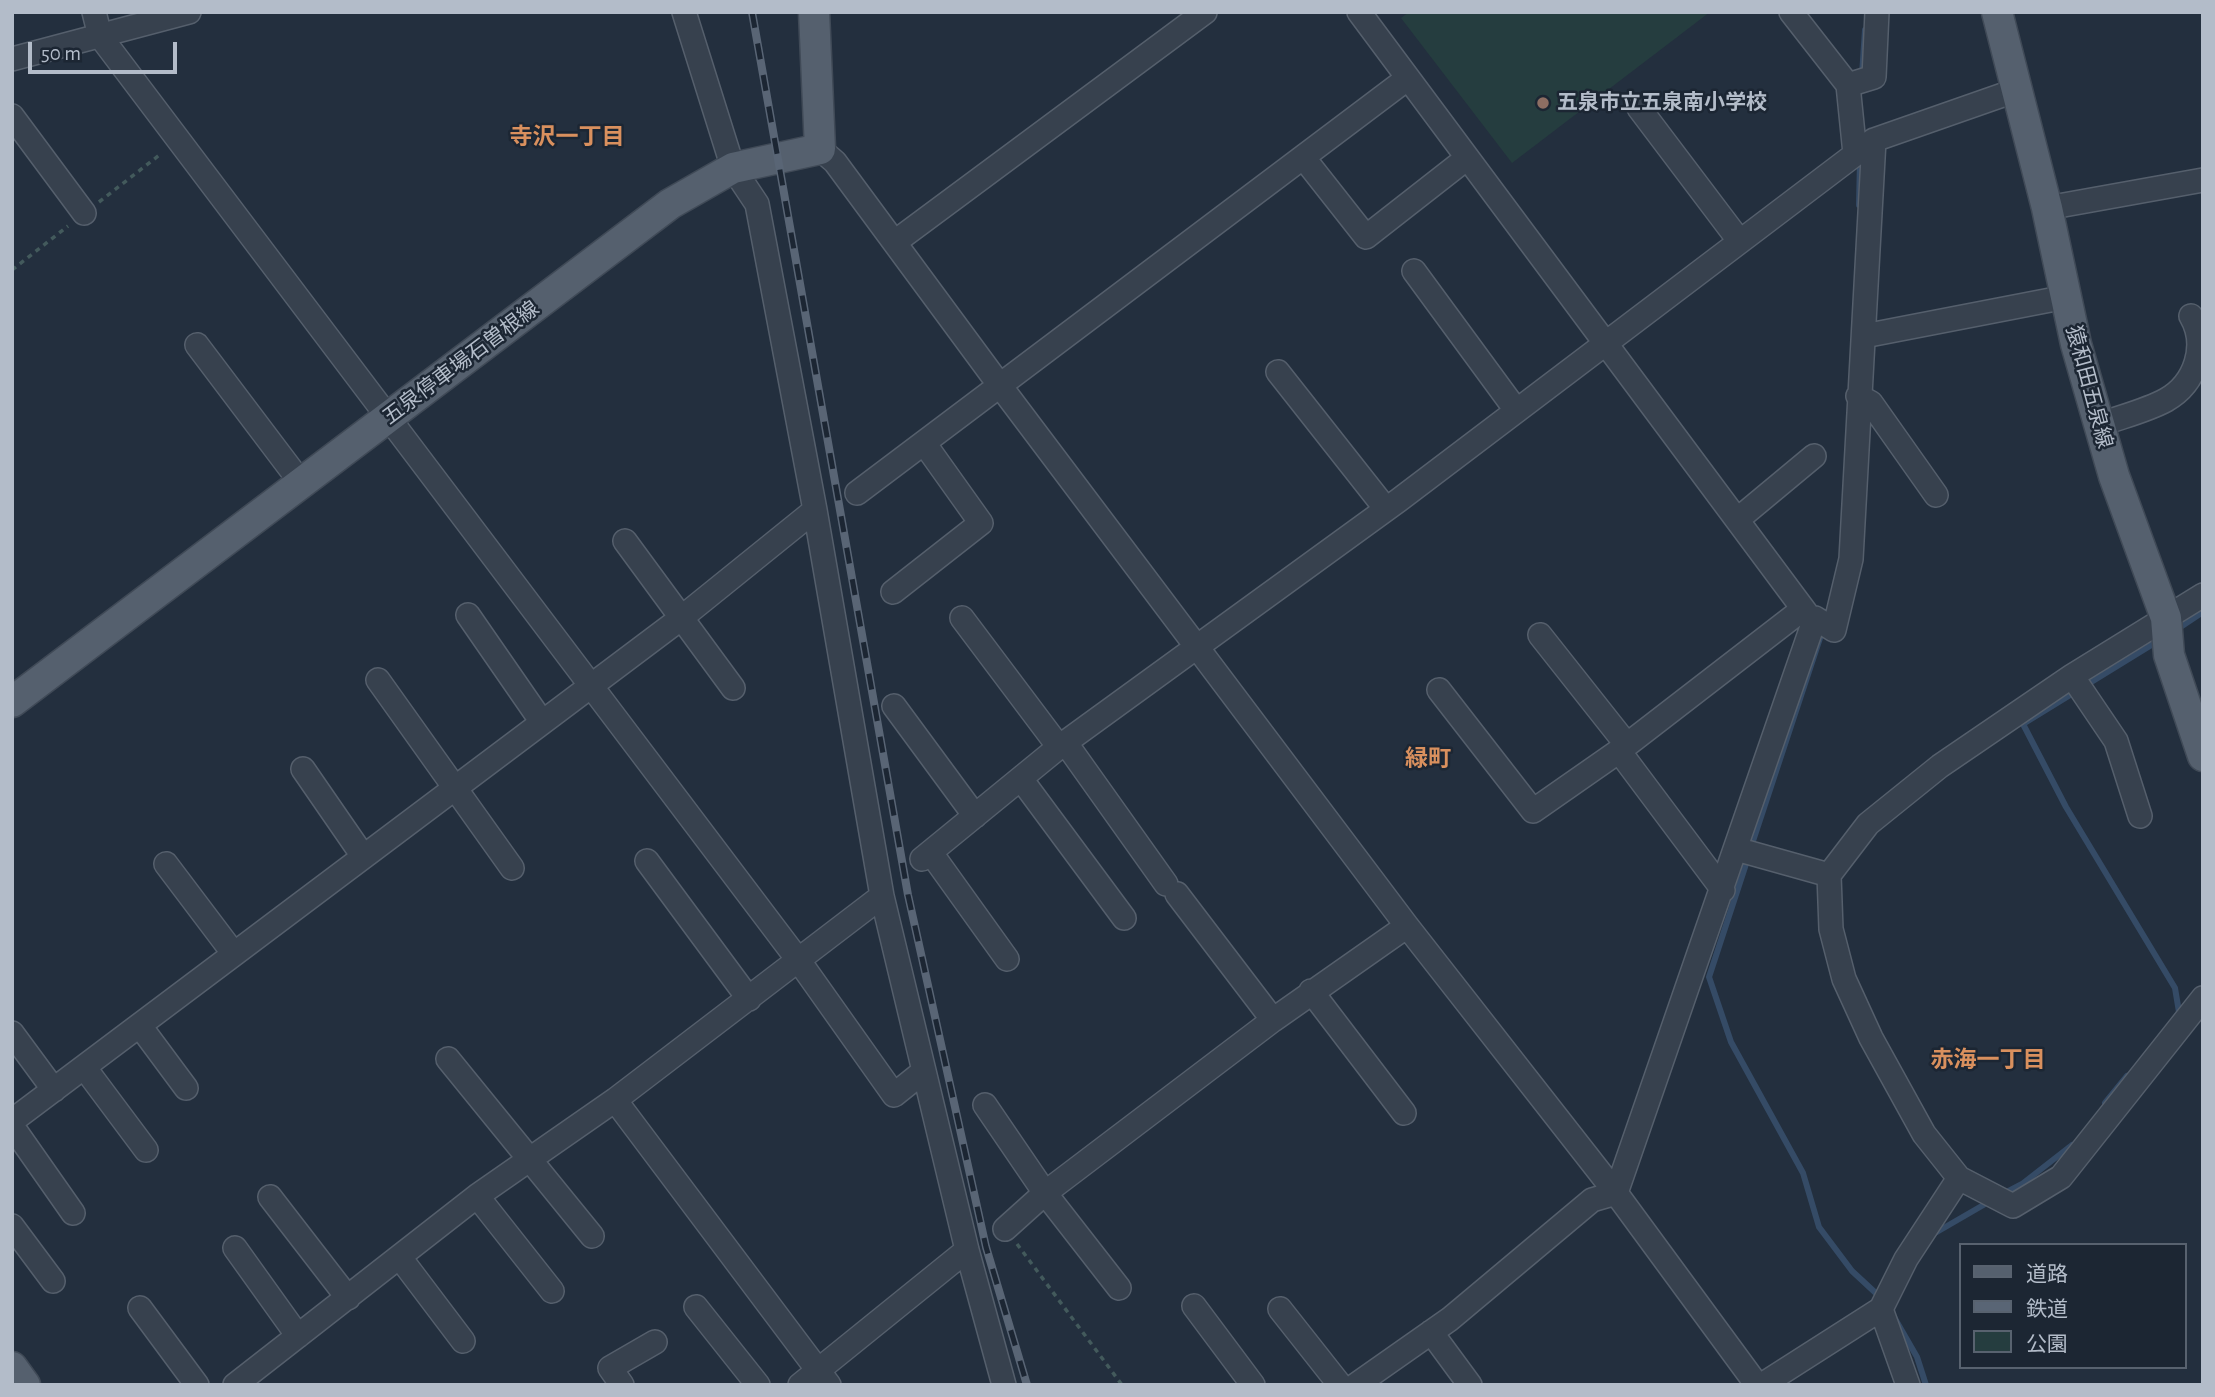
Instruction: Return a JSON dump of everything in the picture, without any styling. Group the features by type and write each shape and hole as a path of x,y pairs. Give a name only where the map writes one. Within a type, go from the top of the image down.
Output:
{"main road":[{"path":"814,12 820,149"},
{"name":"猿和田五泉線","path":"1997,12 2099,425 2114,476 2166,618 2169,654 2203,755"},
{"name":"五泉停車場石曽根線","path":"12,702 670,204 733,168 820,149"},
{"path":"12,1367 25,1385"}],"street":[{"path":"94,12 100,36 589,687 799,961 894,1095 924,1071"},
{"path":"12,59 189,12"},
{"path":"684,12 733,168 757,204 815,510 882,896 967,1250 1004,1385"},
{"path":"895,242 1205,12"},
{"path":"1359,12 1737,520 1809,613 1834,630 1851,559 1874,140"},
{"path":"1791,12 1849,85 1854,154"},
{"path":"1849,85 1874,77 1877,12"},
{"path":"857,493 1408,78"},
{"path":"1007,960 927,856 1062,744 1387,509 1738,239 1854,154 1874,140 2017,90"},
{"path":"1639,108 1738,239"},
{"path":"12,116 84,213"},
{"path":"820,149 835,162 1407,926 1616,1193 1759,1385 1881,1309 1906,1259 1959,1178"},
{"path":"1303,157 1366,237 1467,158"},
{"path":"2047,208 2203,180"},
{"path":"1414,271 1516,410"},
{"path":"1864,336 2066,297"},
{"path":"2099,425 2167,400 2187,380 2202,349 2200,331 2192,316"},
{"path":"197,345 302,484"},
{"path":"1278,372 1387,509"},
{"path":"1858,396 1871,403 1936,495"},
{"path":"893,592 981,523 924,443"},
{"path":"1737,520 1814,456"},
{"path":"74,1213 12,1124 363,856 680,619 815,510"},
{"path":"625,541 733,688"},
{"path":"2203,594 2072,676 1940,765 1868,824 1829,876 1831,929 1844,979 1871,1038 1924,1134 1959,1178 2014,1206 2061,1177 2203,998"},
{"path":"1439,690 1533,811 1809,613"},
{"path":"1616,1193 1737,849 1809,613"},
{"path":"468,615 542,722"},
{"path":"961,618 1062,744 1273,1020"},
{"path":"1540,635 1723,890"},
{"path":"2072,676 2116,741 2140,816"},
{"path":"378,680 512,867"},
{"path":"894,706 975,816"},
{"path":"303,769 363,856"},
{"path":"1021,779 1124,918"},
{"path":"1737,849 1829,876"},
{"path":"647,861 749,999"},
{"path":"166,864 234,954"},
{"path":"235,1385 401,1259 477,1196 615,1100 882,896"},
{"path":"1005,1229 1045,1193 1311,991 1407,926"},
{"path":"1311,991 1404,1113"},
{"path":"139,1026 186,1088"},
{"path":"12,1033 54,1090"},
{"path":"448,1059 592,1236"},
{"path":"84,1067 146,1150"},
{"path":"615,1100 824,1378"},
{"path":"985,1105 1045,1193 1119,1288"},
{"path":"1356,1385 1431,1332 1592,1200 1616,1193"},
{"path":"477,1196 552,1290"},
{"path":"270,1197 348,1298"},
{"path":"12,1226 53,1281"},
{"path":"234,1248 298,1336"},
{"path":"800,1385 824,1378 967,1250"},
{"path":"401,1259 463,1341"},
{"path":"1194,1306 1254,1385"},
{"path":"696,1307 758,1385"},
{"path":"140,1308 197,1385"},
{"path":"1280,1309 1340,1385"},
{"path":"1881,1309 1908,1385"},
{"path":"1431,1332 1470,1385"},
{"path":"622,1385 610,1368 655,1342"}],"path":[{"path":"1005,1229 1122,1385"}],"green space":[{"name":"五泉市立五泉南小学校","path":"1409,12 1710,12 1512,163 1401,18"}],"waterway":[{"path":"1862,75 1865,30"},
{"path":"1859,205 1860,160"},
{"path":"2176,630 2203,612"},
{"path":"1751,847 1823,629"},
{"path":"2158,641 2023,724 2066,807 2175,988 2179,1012 2176,1017"},
{"path":"1748,858 1709,977 1731,1042 1803,1173 1819,1227 1852,1271 1880,1297"},
{"path":"2105,1103 2127,1076"},
{"path":"2001,1195 2022,1184 2072,1145"},
{"path":"1935,1233 1992,1200"},
{"path":"1894,1317 1917,1357 1926,1385"}],"railway":[{"path":"752,12 908,895 986,1247 1027,1385"}],"place":[{"name":"五泉市立五泉南小学校","path":"1543,103"}],"district":[{"name":"寺沢一丁目","path":"567,137"},
{"name":"緑町","path":"1428,759"},
{"name":"赤海一丁目","path":"1988,1060"}]}
